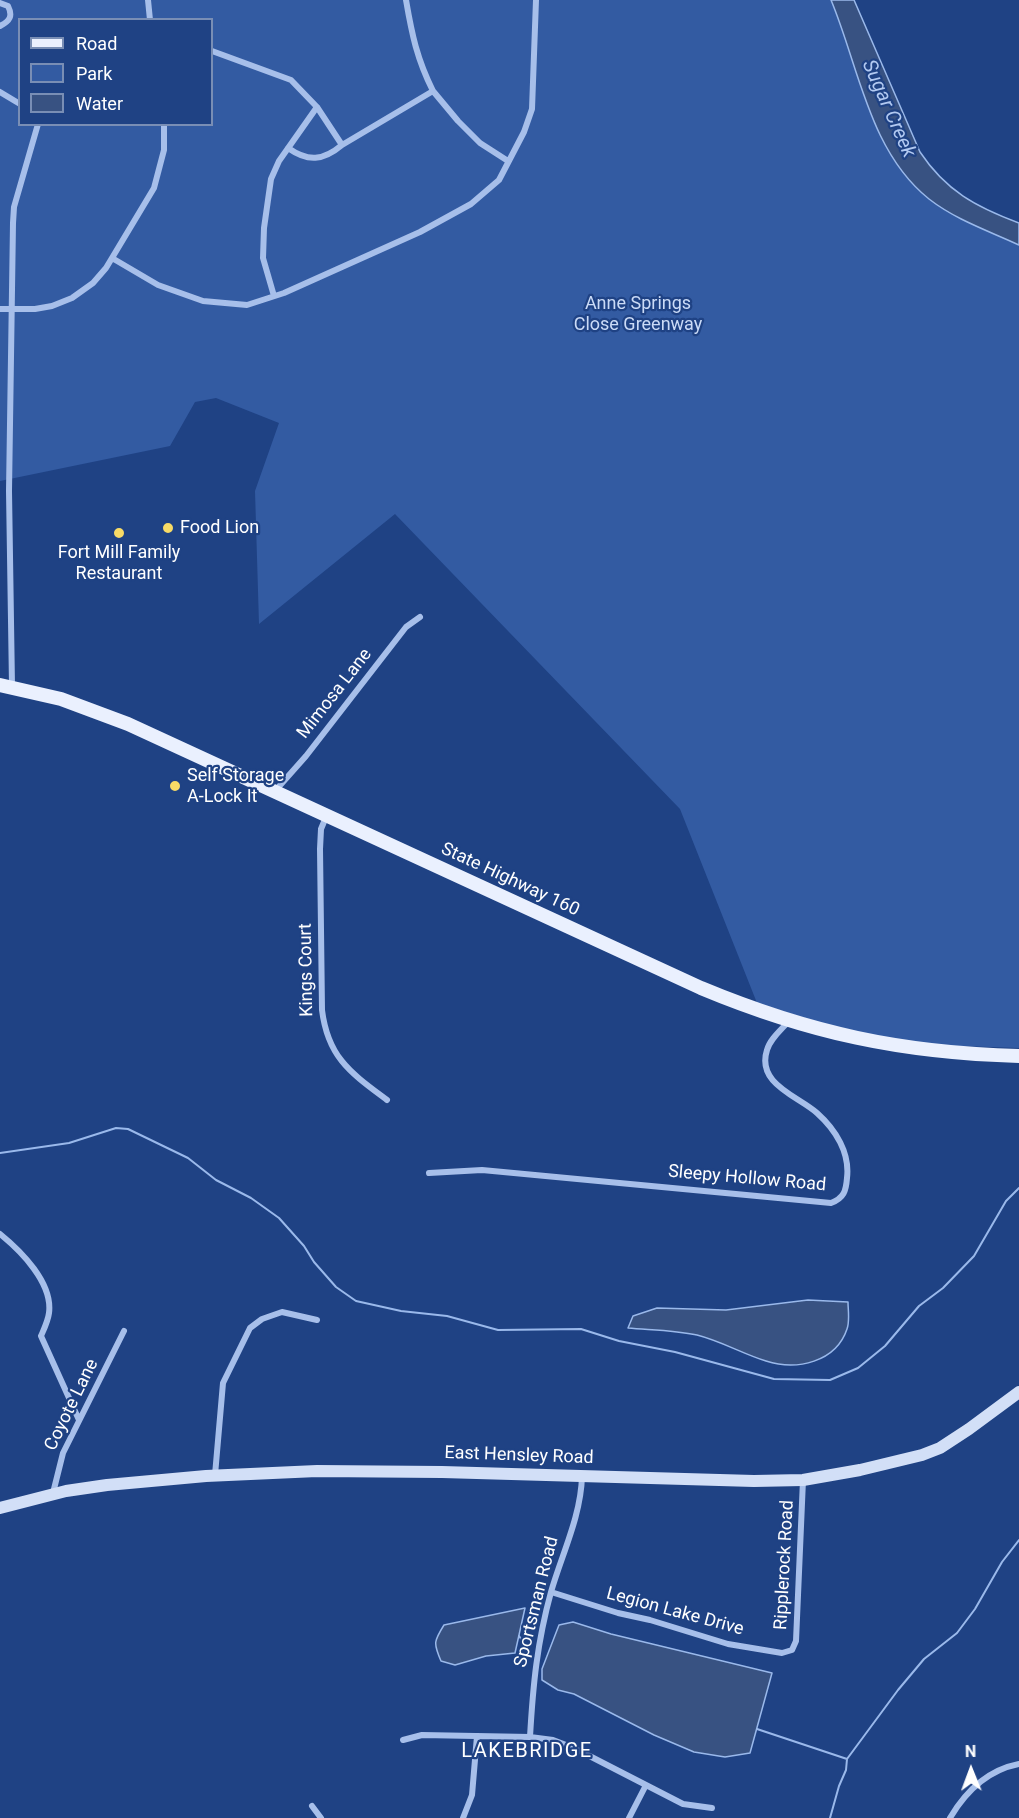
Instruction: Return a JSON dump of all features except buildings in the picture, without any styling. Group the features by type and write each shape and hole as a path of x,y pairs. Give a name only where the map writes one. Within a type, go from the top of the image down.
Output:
{"main road":[{"name":"State Highway 160","path":"6,686 61,699 110,717 701,988 789,1021 845,1036 919,1049 1019,1056"},
{"name":"East Hensley Road","path":"0,1508 53,1494 106,1485 215,1476 328,1471 754,1481 803,1480 860,1470 933,1451 969,1429 1019,1392"}],"street":[{"path":"148,0 150,18"},
{"path":"406,0 414,46 421,68 433,91 480,143 508,161"},
{"path":"112,258 158,285 203,301 247,304 274,296 420,232 471,204 499,180 524,132 532,109 536,0"},
{"path":"0,3 8,6 11,13 10,20 0,27"},
{"path":"213,51 291,80 317,107 342,145"},
{"path":"288,148 302,158 331,154 342,145 433,91"},
{"path":"0,92 18,103"},
{"path":"274,296 263,258 264,228 271,179 279,161 317,107"},
{"path":"6,686 15,207 37,126"},
{"path":"0,309 35,309 52,306 72,298 93,284 112,258 154,188 164,150 164,126"},
{"name":"Mimosa Lane","path":"275,792 306,756 405,628 420,617"},
{"name":"Kings Court","path":"328,815 321,829 320,849 324,1029 339,1059 387,1100"},
{"name":"Sleepy Hollow Road","path":"429,1173 482,1170 831,1203 839,1200 844,1194 848,1177 845,1152 824,1120 772,1080 765,1063 769,1044 789,1021"},
{"path":"0,1234 24,1258 45,1289 49,1314 41,1336 79,1420"},
{"path":"215,1476 223,1383 250,1328 262,1319 282,1312 317,1320"},
{"name":"Coyote Lane","path":"53,1494 63,1453 124,1331"},
{"name":"Sportsman Road","path":"530,1737 533,1676 538,1644 551,1592 579,1504 582,1476"},
{"name":"Ripplerock Road","path":"792,1650 796,1641 803,1480"},
{"name":"Legion Lake Drive","path":"551,1592 728,1644 783,1653 792,1650"},
{"path":"403,1740 422,1735 530,1737 553,1740 574,1748 682,1804 712,1808"},
{"path":"463,1818 472,1795 477,1736"},
{"path":"950,1818 971,1788 999,1771 1019,1764"},
{"path":"629,1818 646,1785"},
{"path":"312,1806 321,1818"}],"green space":[{"name":"Anne Springs Close Greenway","path":"0,0 843,0 914,167 1019,234 1019,1048 930,1045 846,1031 757,1003 680,809 395,514 259,624 255,491 279,423 216,398 195,402 170,446 0,481"}],"water":[{"name":"Sugar Creek","path":"831,0 854,0 920,152 930,166 963,196 989,211 1019,223 1019,245 973,225 939,206 909,179 892,157 868,107"},
{"path":"808,1300 848,1302 848,1323 842,1340 834,1349 825,1356 802,1364 778,1364 766,1361 697,1335 628,1328 633,1316 657,1308 726,1310"},
{"path":"525,1608 515,1653 486,1656 455,1665 441,1661 436,1642 444,1625"},
{"path":"573,1622 611,1634 772,1673 750,1753 725,1757 694,1752 654,1735 574,1694 558,1690 542,1680 542,1669 559,1625"}],"waterway":[{"path":"0,1153 69,1143 116,1128 128,1129 188,1158 216,1180 251,1198 279,1218 336,1287 356,1301 401,1311 447,1316 498,1330 581,1329 619,1341 675,1352 774,1379 830,1380 858,1368 885,1346 919,1306 943,1288 974,1256 1006,1201 1019,1188"},
{"path":"830,1818 846,1770 847,1759 924,1659 957,1633 975,1609 1002,1562 1019,1540"},
{"path":"519,1636 529,1650"},
{"path":"757,1729 847,1759"}],"place":[{"name":"Food Lion","path":"168,528"},
{"name":"Fort Mill Family Restaurant","path":"119,533"},
{"name":"Self Storage A-Lock It","path":"175,786"}],"district":[{"name":"LAKEBRIDGE","path":"527,1752"}]}
